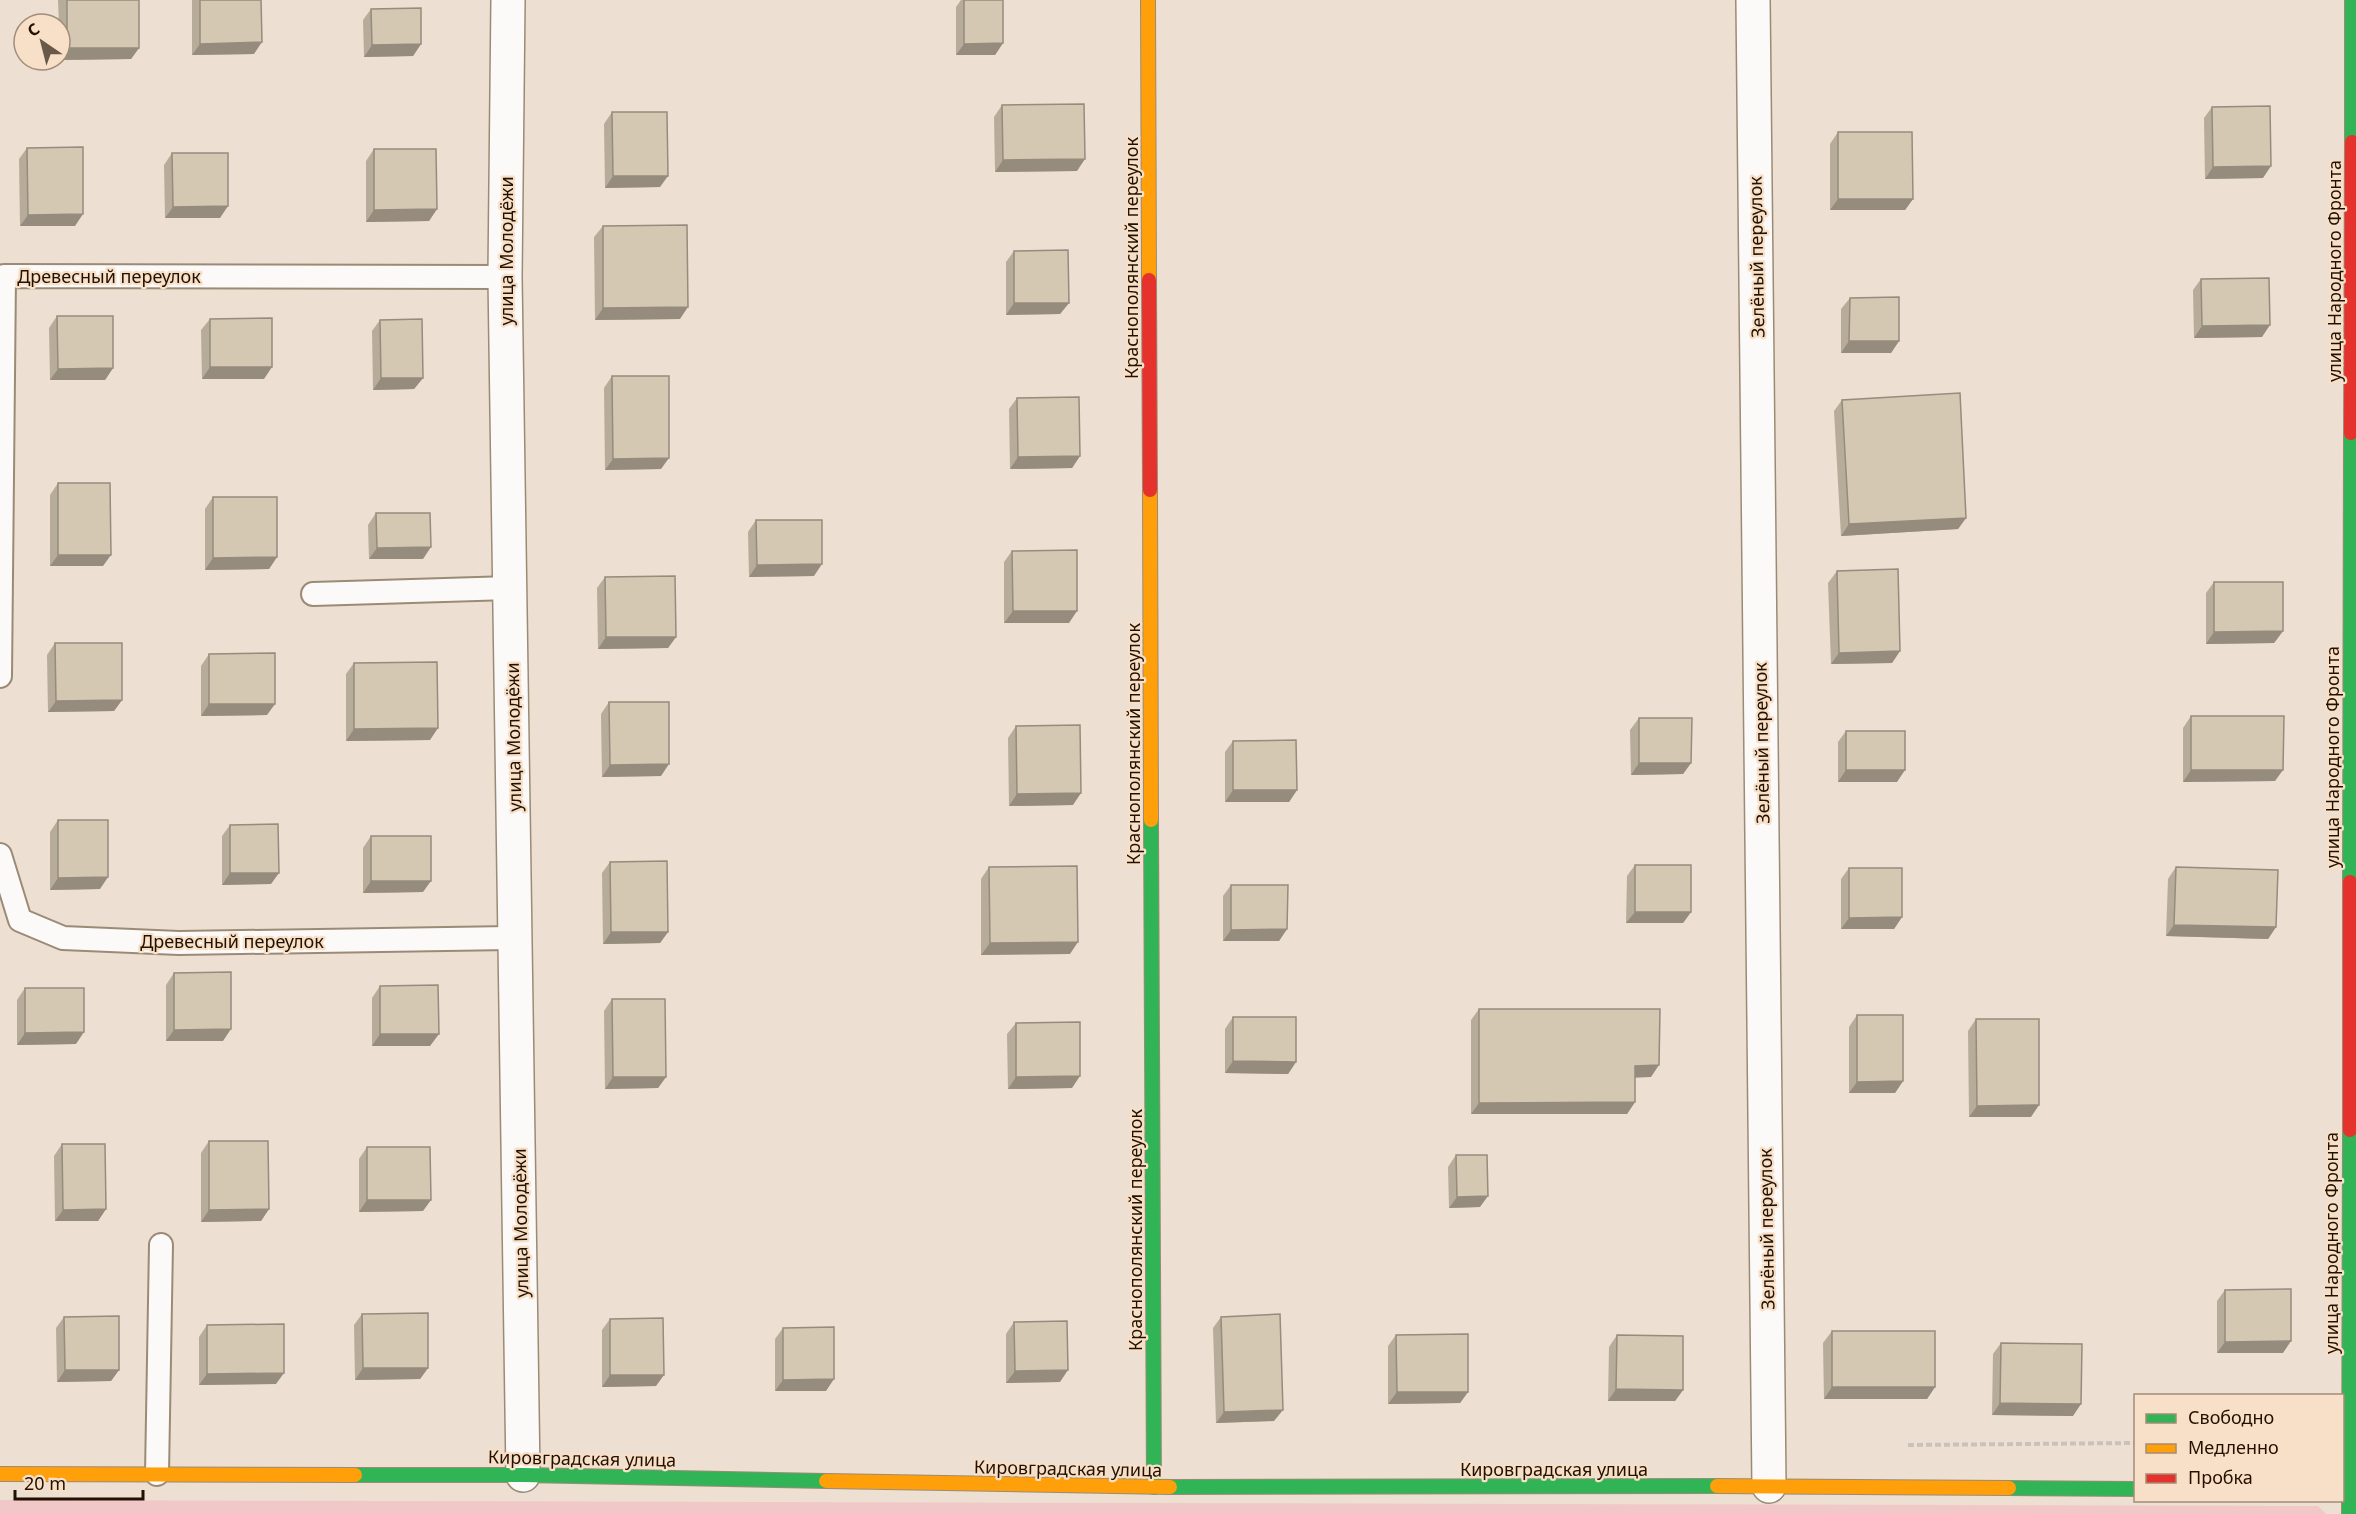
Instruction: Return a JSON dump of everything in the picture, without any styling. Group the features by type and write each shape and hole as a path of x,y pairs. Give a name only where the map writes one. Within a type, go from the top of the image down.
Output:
{"street":[{"name":"улица Молодёжи","path":"508,0 505,277 517,939 523,1475"},
{"name":"Краснополянский переулок","path":"1148,0 1154,1487"},
{"name":"Зелёный переулок","path":"1753,0 1769,1486"},
{"name":"улица Народного Фронта","path":"2349,1514 2352,0"},
{"name":"Кировградская улица","path":"0,1474 523,1475 1154,1487 1769,1486 2134,1489"}],"lane":[{"name":"Древесный переулок","path":"0,676 4,276 505,277"},
{"path":"313,594 510,588"},
{"name":"Древесный переулок","path":"0,855 20,920 63,938 179,944 517,939"},
{"path":"157,1474 161,1245"}],"shaded area":[{"path":"0,1500 2318,1506 2326,1514 0,1514"}],"building":[{"path":"67,0 139,0 139,48 72,48 72,12 67,12"},
{"path":"200,0 261,0 262,42 200,44"},
{"path":"964,0 1003,0 1003,43 964,44"},
{"path":"421,8 421,44 372,45 371,9"},
{"path":"1084,104 1085,159 1003,160 1002,105"},
{"path":"2270,106 2271,166 2213,167 2212,107"},
{"path":"612,112 667,112 668,176 613,176"},
{"path":"1838,132 1912,132 1913,199 1838,199"},
{"path":"83,147 83,214 28,215 27,148"},
{"path":"374,149 436,149 437,209 374,210"},
{"path":"172,153 228,153 228,206 173,207"},
{"path":"687,225 688,307 603,308 603,226"},
{"path":"1068,250 1069,303 1014,303 1014,251"},
{"path":"2269,278 2270,325 2202,326 2201,279"},
{"path":"1899,297 1899,341 1849,341 1850,298"},
{"path":"57,316 113,316 113,368 58,369"},
{"path":"272,318 272,367 210,367 210,319"},
{"path":"422,319 423,378 381,378 380,320"},
{"path":"612,376 669,376 669,458 613,459"},
{"path":"1960,393 1966,518 1849,524 1842,400"},
{"path":"1079,397 1080,456 1018,457 1017,398"},
{"path":"58,483 110,483 111,555 58,555"},
{"path":"213,497 277,497 277,557 213,558"},
{"path":"376,513 430,513 431,547 377,548"},
{"path":"756,520 822,520 822,564 757,565"},
{"path":"1077,550 1077,611 1013,611 1012,551"},
{"path":"1898,569 1900,651 1839,653 1837,571"},
{"path":"675,576 676,637 606,637 605,577"},
{"path":"2214,582 2283,582 2283,631 2214,632"},
{"path":"55,643 122,643 122,700 56,701"},
{"path":"275,653 275,704 209,704 209,654"},
{"path":"437,662 438,728 354,729 354,663"},
{"path":"609,702 669,702 669,764 610,765"},
{"path":"2191,716 2284,716 2283,770 2191,770"},
{"path":"1639,718 1692,718 1691,763 1639,763"},
{"path":"1080,725 1081,793 1017,794 1016,726"},
{"path":"1846,731 1905,731 1905,770 1846,770"},
{"path":"1296,740 1297,790 1233,790 1233,741"},
{"path":"58,820 108,820 108,877 58,878"},
{"path":"278,824 279,873 230,873 230,825"},
{"path":"371,836 431,836 431,881 371,881"},
{"path":"667,861 668,932 611,932 610,862"},
{"path":"1635,865 1691,865 1691,912 1635,912"},
{"path":"1077,866 1078,942 990,943 989,867"},
{"path":"2176,867 2278,870 2276,927 2174,925"},
{"path":"1849,868 1902,868 1902,917 1849,918"},
{"path":"1231,885 1288,885 1287,929 1231,930"},
{"path":"231,972 231,1029 174,1030 174,973"},
{"path":"438,985 439,1034 380,1034 380,986"},
{"path":"25,988 84,988 84,1032 25,1033"},
{"path":"612,999 665,999 666,1077 613,1077"},
{"path":"1479,1009 1660,1009 1659,1065 1635,1066 1635,1102 1479,1103"},
{"path":"1857,1015 1903,1015 1903,1081 1857,1082"},
{"path":"1233,1017 1296,1017 1296,1062 1233,1061"},
{"path":"1976,1019 2039,1019 2039,1105 1977,1106"},
{"path":"1080,1022 1080,1076 1016,1077 1016,1023"},
{"path":"209,1141 268,1141 269,1209 209,1210"},
{"path":"62,1144 105,1144 106,1209 63,1210"},
{"path":"367,1147 430,1147 431,1200 367,1200"},
{"path":"1456,1155 1487,1155 1488,1196 1457,1197"},
{"path":"2291,1289 2291,1341 2225,1342 2225,1290"},
{"path":"428,1313 428,1368 363,1368 362,1314"},
{"path":"1280,1314 1283,1410 1224,1412 1221,1317"},
{"path":"119,1316 119,1370 65,1370 64,1317"},
{"path":"663,1318 664,1375 610,1375 610,1319"},
{"path":"1067,1321 1068,1370 1015,1371 1014,1322"},
{"path":"284,1324 284,1373 207,1374 207,1325"},
{"path":"834,1327 834,1379 783,1380 783,1328"},
{"path":"1832,1331 1935,1331 1935,1387 1832,1387"},
{"path":"1468,1334 1468,1392 1397,1392 1396,1335"},
{"path":"1617,1335 1683,1336 1683,1390 1616,1389"},
{"path":"2001,1343 2082,1344 2081,1404 2000,1403"}],"traffic: fast":[{"path":"2352,0 2352,142"},
{"path":"2350,882 2351,433"},
{"path":"1151,820 1154,1487"},
{"path":"2349,1514 2350,1130"},
{"path":"355,1475 523,1475 826,1481"},
{"path":"1170,1487 1717,1486"},
{"path":"2009,1488 2134,1489"}],"traffic: slow":[{"path":"1148,0 1149,280"},
{"path":"1150,490 1151,820"},
{"path":"0,1474 355,1475"},
{"path":"826,1481 1170,1487"},
{"path":"1717,1486 2009,1488"}],"traffic: jam":[{"path":"2351,433 2352,142"},
{"path":"1149,280 1150,490"},
{"path":"2350,882 2350,1130"}]}
